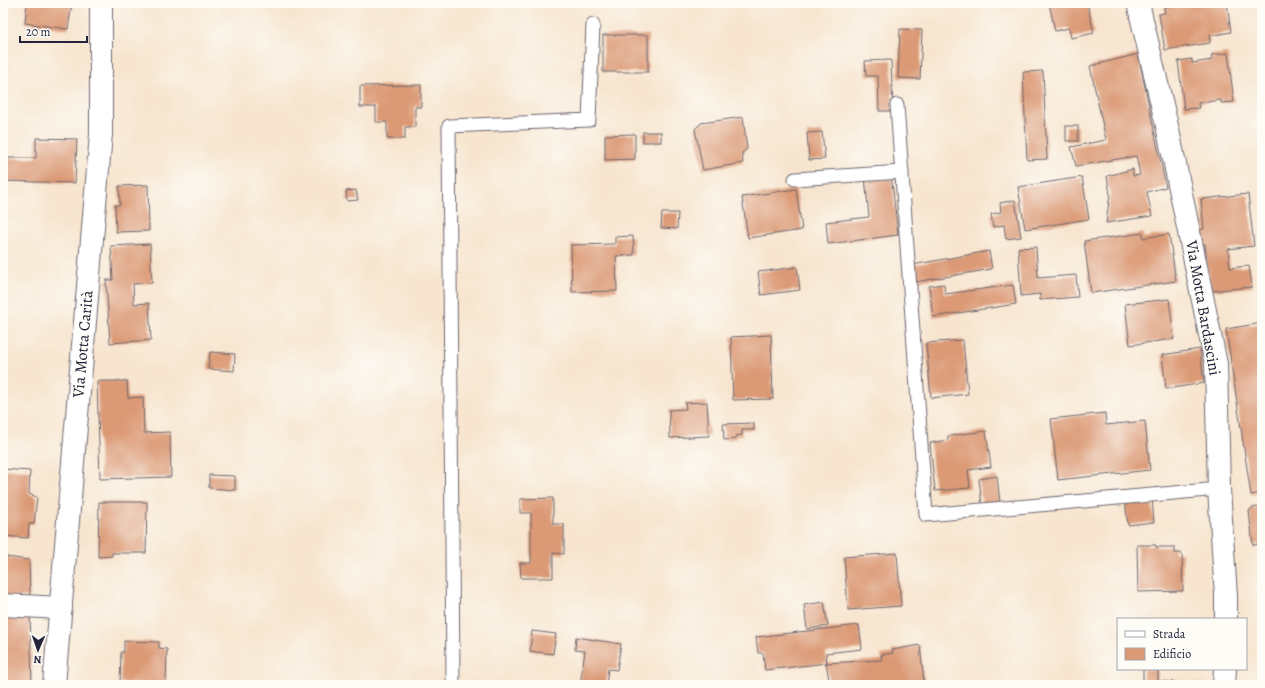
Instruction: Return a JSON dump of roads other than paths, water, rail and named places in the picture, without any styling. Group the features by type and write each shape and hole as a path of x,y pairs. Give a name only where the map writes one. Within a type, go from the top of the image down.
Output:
{"street":[{"name":"Via Motta Carità","path":"54,685 62,608 101,134 101,3"},
{"name":"Via Motta Bardascini","path":"1138,3 1169,138 1216,364 1219,489 1226,618"},
{"path":"3,605 62,608"},
{"path":"1224,670 1224,685"}],"lane":[{"path":"453,685 449,126 589,120 594,25"},
{"path":"897,105 926,515 1219,489"},
{"path":"795,179 902,172"}]}
